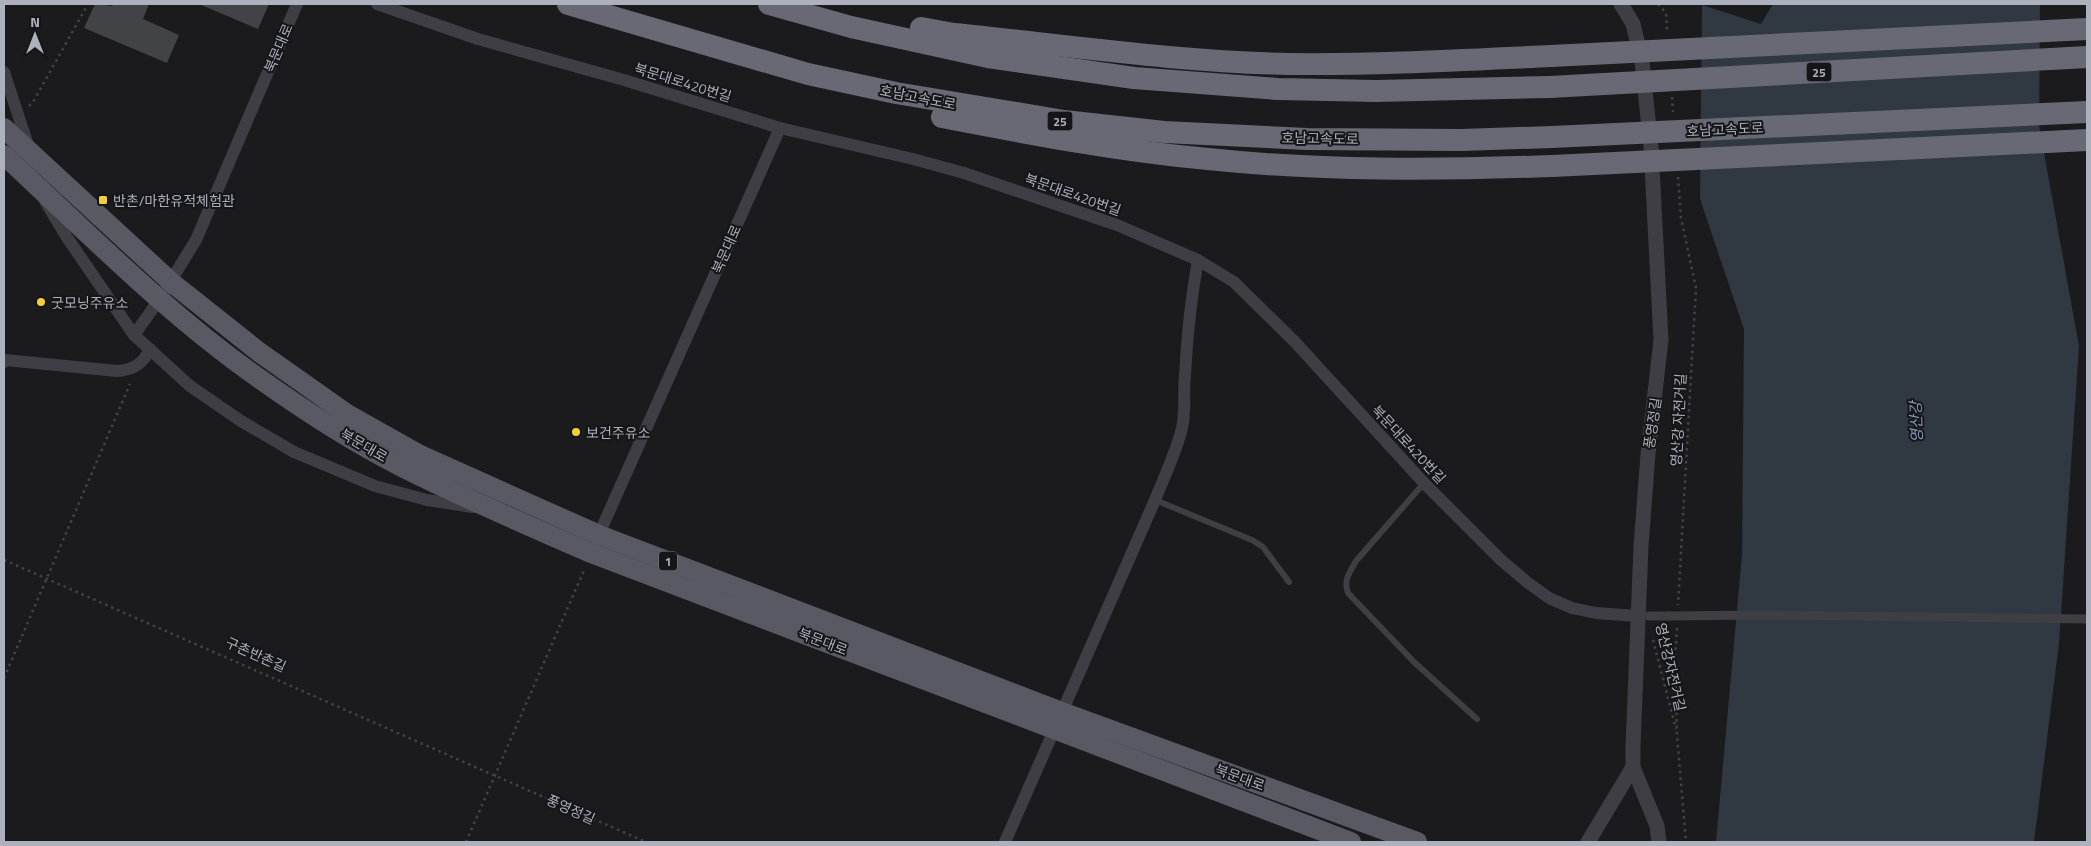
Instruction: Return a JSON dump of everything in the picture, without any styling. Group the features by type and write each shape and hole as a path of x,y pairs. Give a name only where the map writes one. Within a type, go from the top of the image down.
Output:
{"highway":[{"name":"25","path":"769,4 851,27 988,57 1134,78 1278,89 1356,91 1550,86 2087,57"},
{"path":"825,4 899,24 954,34 1182,57 1298,64 1420,63 2087,29"},
{"path":"574,6 698,56 794,85 942,117 1118,149 1209,160 1308,166 1445,170 2087,140"},
{"name":"호남고속도로","path":"574,6 808,74 896,93 1064,122 1164,132 1307,139 1462,140 2087,112"}],"main road":[{"name":"북문대로","path":"11,121 31,153 171,282 259,352 348,414 420,455 595,544"},
{"name":"북문대로","path":"4,155 159,300 259,378 327,423 400,466 490,509 595,544 1058,721 1351,842"},
{"name":"북문대로","path":"1058,721 1417,842"}],"street":[{"name":"북문대로","path":"159,300 196,240 297,4"},
{"name":"북문대로420번길","path":"377,4 478,39 624,80 780,128 964,173 1117,225 1198,260 1241,288 1295,342 1424,483 1501,560 1549,598 1572,608 1643,616"},
{"name":"풍영정길","path":"1621,4 1633,24 1642,62 1651,146 1661,340 1648,454 1643,616 1633,767 1657,826 1660,842"},
{"name":"북문대로","path":"4,72 11,121"},
{"name":"북문대로","path":"595,544 780,128"},
{"path":"34,182 66,236 134,335 190,386 294,452 375,486 427,500 490,509"},
{"path":"1005,842 1155,500 1182,428 1189,319 1198,260"},
{"path":"134,335 159,300"},
{"path":"4,360 117,372 134,368 141,364 150,349"},
{"path":"1643,616 1673,618 1762,615 2087,619"},
{"path":"1588,842 1633,767"}],"lane":[{"path":"1424,483 1356,562 1348,574 1346,588 1348,593 1414,662 1477,719"},
{"path":"1155,500 1252,540 1263,547 1289,582"}],"path":[{"path":"11,121 34,102 88,4"},
{"path":"1658,4 1666,13 1667,33"},
{"path":"1672,91 1674,120"},
{"name":"영산강 자전거길","path":"1678,169 1681,218 1696,288 1678,610"},
{"path":"4,678 129,386 134,368"},
{"path":"466,842 595,544"},
{"name":"구촌반촌길","path":"4,560 495,776"},
{"name":"영산강자전거길","path":"1643,616 1653,639 1677,735"},
{"path":"1673,618 1677,735 1686,842"},
{"name":"풍영정길","path":"495,776 646,842"}],"water":[{"name":"영산강","path":"1773,4 2040,4 2039,125 2079,346 2059,643 2034,842 1716,842 1742,555 1744,329 1700,199 1702,5 1761,24"}],"building":[{"path":"95,4 112,6 113,4 149,4 143,19 179,35 167,63 84,28"},
{"path":"199,4 269,4 258,29"}],"place":[{"name":"반촌/마한유적체험관","path":"103,200"},
{"name":"굿모닝주유소","path":"41,302"},
{"name":"보건주유소","path":"576,432"}]}
